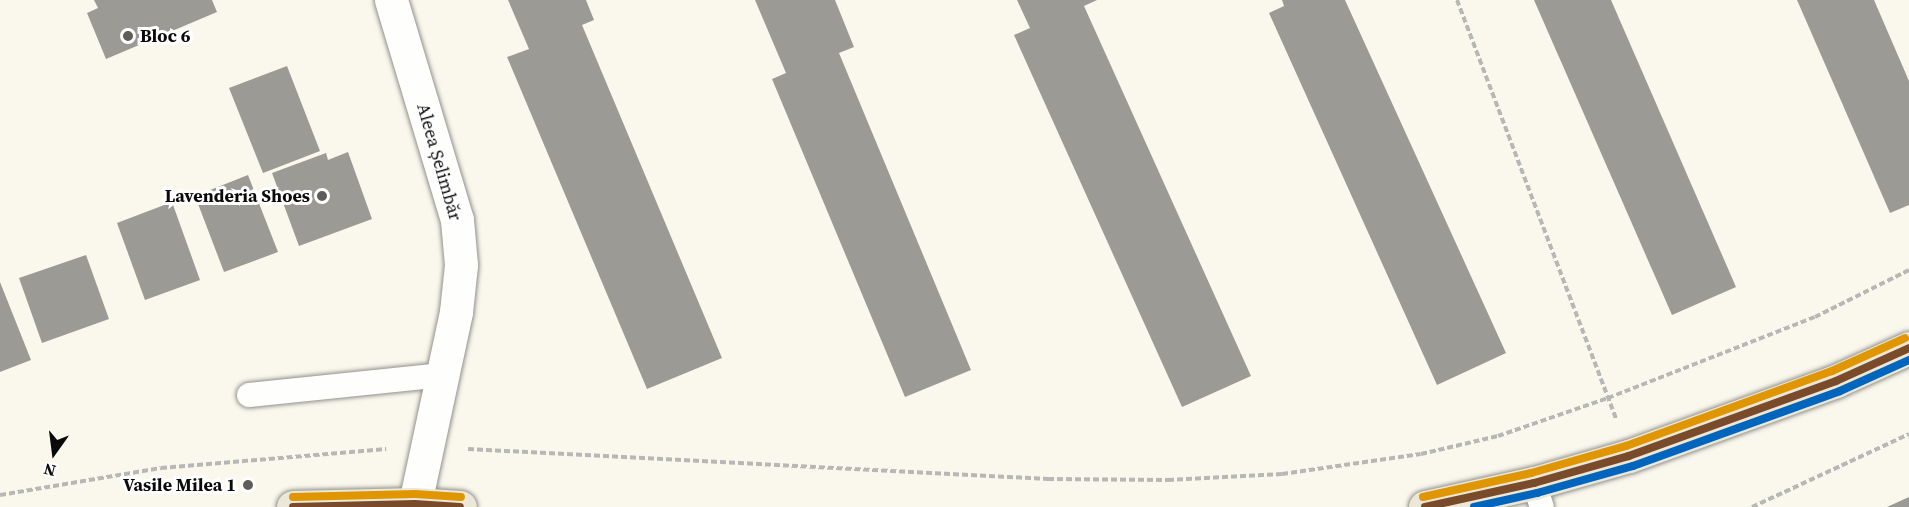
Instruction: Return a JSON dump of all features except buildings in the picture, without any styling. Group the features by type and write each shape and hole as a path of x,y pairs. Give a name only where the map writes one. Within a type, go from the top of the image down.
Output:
{"main road":[{"path":"1425,507 1538,495 1629,456 1836,381 1909,348"},
{"path":"293,507 415,504 460,507"}],"street":[{"name":"Aleea Șelimbăr","path":"391,0 457,220 461,265 456,312 415,504"}],"lane":[{"path":"249,395 443,375"}],"path":[{"path":"1457,0 1629,456"},
{"path":"0,495 161,468 288,455 427,446 895,473 1048,479 1168,480 1282,474 1421,454 1498,436 1608,398 1815,317 1909,270"},
{"path":"1752,507 1909,434"}],"transit line":[{"path":"1423,497 1531,473 1626,446 1832,371 1905,338"},
{"path":"1425,507 1534,483 1629,456 1836,381 1909,348"},
{"path":"1474,507 1537,493 1633,466 1840,391 1909,360"},
{"path":"293,497 415,494 461,497"},
{"path":"293,507 415,504 460,507"}],"place":[{"name":"Bloc 6","path":"128,36"},
{"name":"Lavenderia Shoes","path":"322,196"},
{"name":"Vasile Milea 1","path":"248,485"}]}
